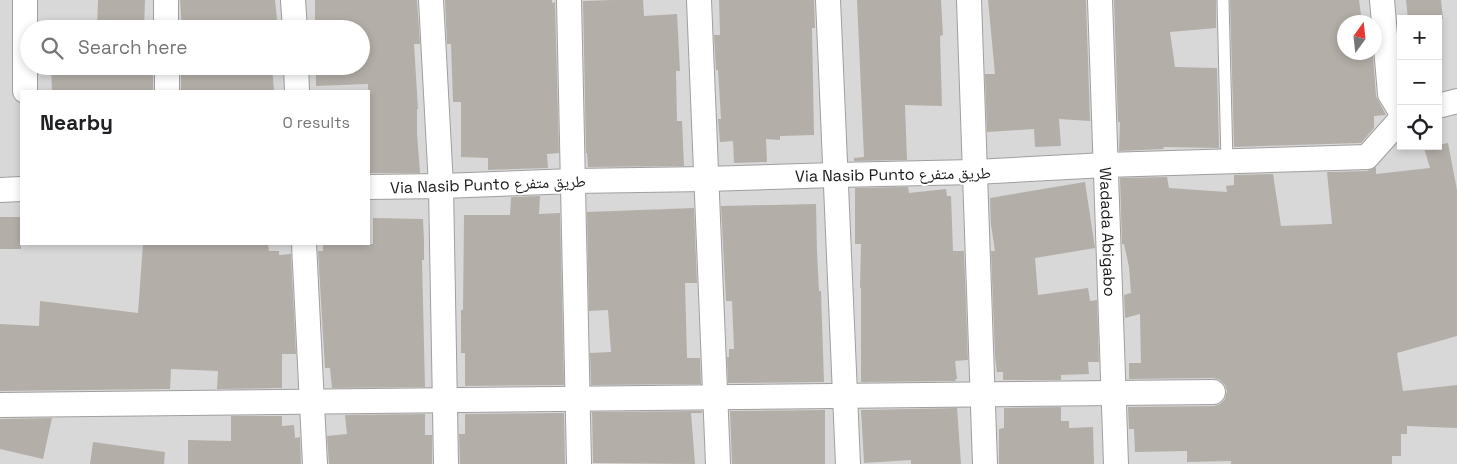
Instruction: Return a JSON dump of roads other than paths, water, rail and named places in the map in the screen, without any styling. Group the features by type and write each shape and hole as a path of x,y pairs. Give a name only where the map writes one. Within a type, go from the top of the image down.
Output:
{"street":[{"path":"25,0 25,20"},
{"path":"166,0 166,20"},
{"path":"293,0 294,20"},
{"path":"431,0 441,186 446,464"},
{"path":"569,0 579,464"},
{"path":"699,0 718,464"},
{"path":"828,0 848,464"},
{"path":"968,0 985,464"},
{"name":"Wadada Abigabo","path":"1100,0 1116,464"},
{"path":"1382,0 1390,94 1397,105"},
{"path":"25,75 25,90"},
{"path":"167,75 167,90"},
{"path":"297,75 298,90"},
{"path":"1442,105 1457,101"},
{"name":"Via Nasib Punto طريق متفرع","path":"370,187 975,172 1105,165 1366,157 1397,123"},
{"path":"0,190 20,189"},
{"path":"304,245 315,464"},
{"path":"0,405 1213,392"}],"lane":[{"path":"1222,0 1227,162"}]}
